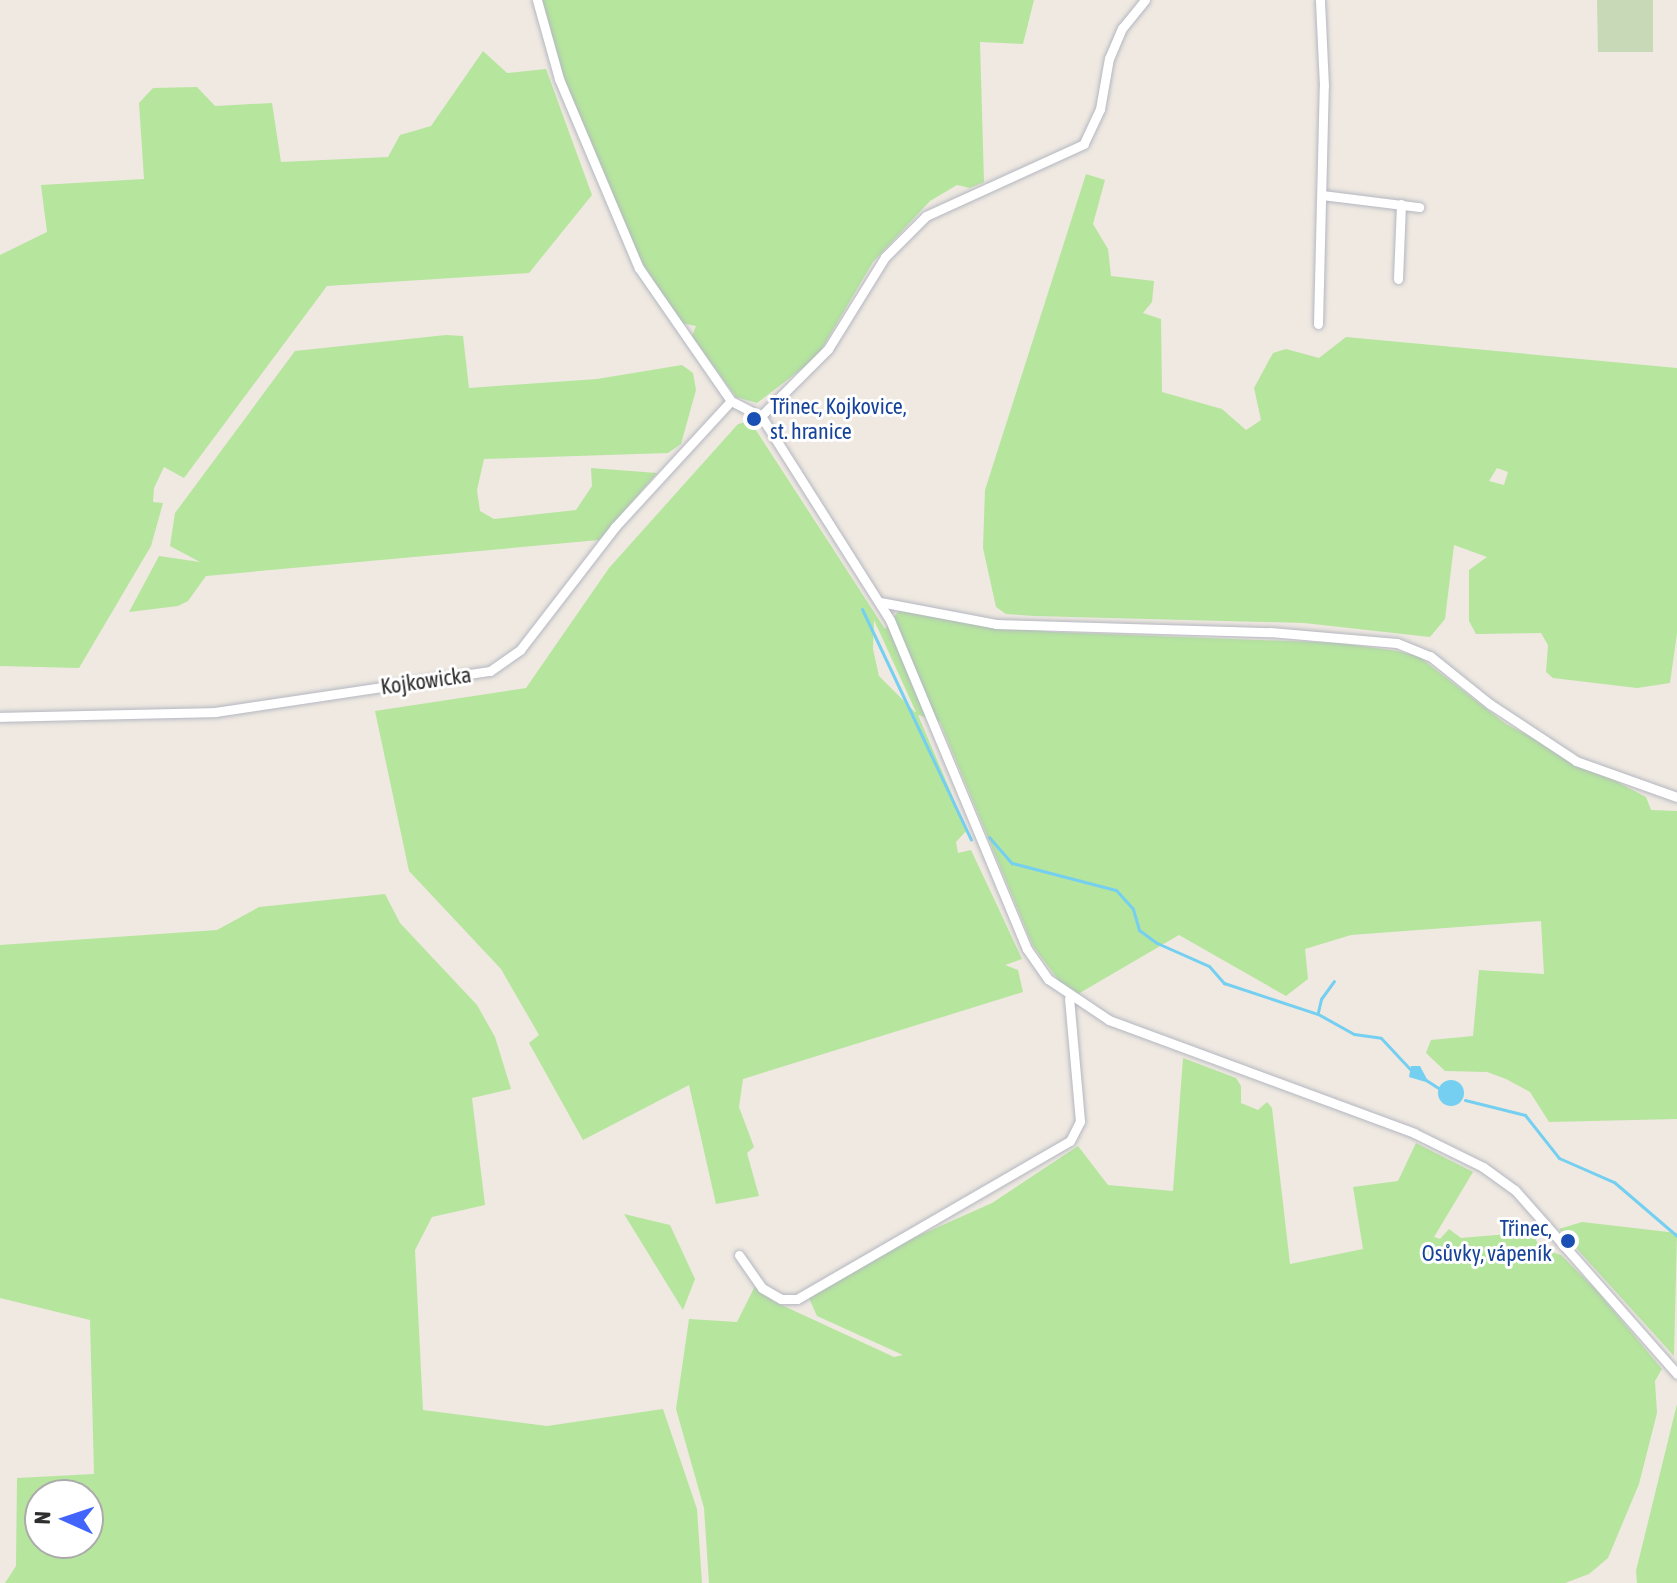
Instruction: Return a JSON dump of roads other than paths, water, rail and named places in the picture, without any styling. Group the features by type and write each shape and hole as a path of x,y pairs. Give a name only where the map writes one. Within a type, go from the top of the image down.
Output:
{"street":[{"path":"537,0 559,79 639,268 731,401 761,416 880,602 1027,949 1069,998 1109,1020 1414,1133 1483,1167 1515,1190 1677,1374"},
{"path":"761,416 828,349 885,257 914,226 1084,144 1100,109 1109,58 1122,28 1145,0"},
{"path":"1318,324 1322,195 1320,0"},
{"path":"1322,195 1419,207"},
{"path":"1398,279 1401,204"},
{"name":"Kojkowicka","path":"0,717 215,712 490,671 520,650 615,527 731,401"},
{"path":"880,602 996,624 1270,632 1397,643 1430,656 1490,704 1576,761 1677,797"},
{"path":"739,1255 762,1288 781,1299 797,1299 1070,1141 1080,1121 1069,998"}],"water":[{"path":"1411,1066 1420,1066 1429,1083 1409,1077"},
{"path":"1451,1080 1460,1084 1464,1093 1460,1102 1451,1106 1442,1102 1438,1093 1442,1084"}],"waterway":[{"path":"862,609 971,840"},
{"path":"989,837 1012,863 1116,890 1133,909 1139,930 1157,943 1209,966 1224,983 1318,1014 1354,1034 1381,1038 1410,1069"},
{"path":"1318,1012 1321,999 1334,981"},
{"path":"1426,1080 1440,1089"},
{"path":"1465,1100 1525,1115 1559,1158 1614,1182 1677,1236"}],"place":[{"name":"Třinec, Kojkovice, st. hranice","path":"754,419"},
{"name":"Třinec, Osůvky, vápeník","path":"1568,1241"}]}
